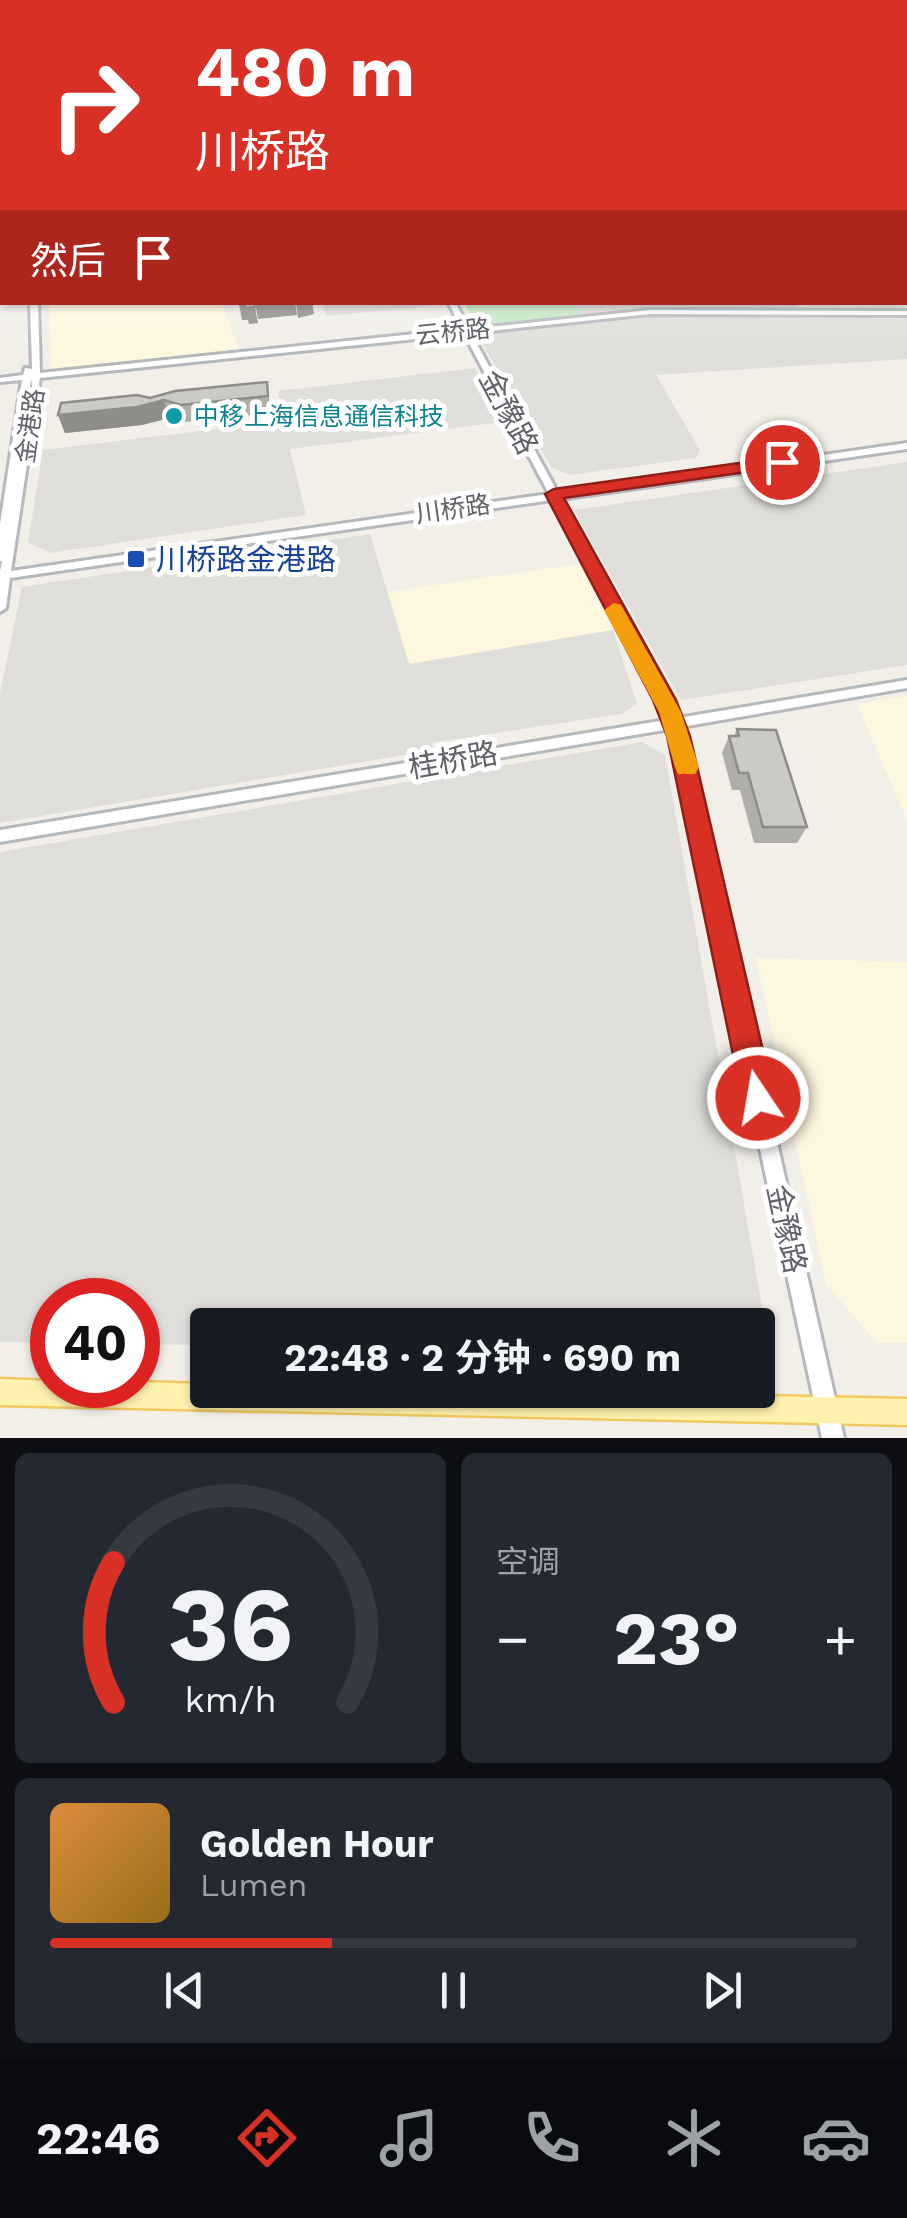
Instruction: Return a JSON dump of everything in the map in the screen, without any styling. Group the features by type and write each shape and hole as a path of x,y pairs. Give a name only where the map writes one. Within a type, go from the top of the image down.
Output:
{"main road":[{"path":"0,1392 907,1412"}],"street":[{"name":"金港路","path":"0,558 32,377 26,305"},
{"name":"金港路","path":"0,608 32,377 34,305"},
{"name":"金豫路","path":"453,305 674,723 832,1438"},
{"name":"云桥路","path":"0,380 670,311 907,314"},
{"name":"川桥路","path":"4,572 907,444"},
{"name":"桂桥路","path":"0,836 907,684"}],"shaded area":[{"path":"49,305 223,305 240,352 51,371"},
{"path":"323,305 442,305 326,316"},
{"path":"575,305 798,307 639,309 576,317 581,313"},
{"path":"670,314 907,317 907,359 656,375 700,450 696,458 569,475 551,467 480,339 486,333"},
{"path":"475,368 502,422 290,449 306,515 50,553 28,542 43,450 283,421 278,391"},
{"path":"907,462 907,665 681,700 574,510"},
{"path":"370,534 409,664 613,630 637,704 621,714 431,743 434,750 0,823 0,693 22,587"},
{"path":"579,564 613,630 408,665 387,592"},
{"path":"907,696 907,820 857,704"},
{"path":"642,742 665,755 762,1308 190,1308 190,1345 160,1344 160,1278 30,1278 30,1343 0,1342 0,852"},
{"path":"756,958 907,962 907,1343 877,1343 826,1284"}],"green space":[{"path":"465,305 575,305 581,313 576,317 482,324 474,320"}],"building":[{"path":"267,382 268,396 181,405 164,400 137,407 58,415 61,403 137,395 150,398 175,391"},
{"path":"737,729 776,730 807,827 763,827 748,773 739,773 729,736 739,736"}],"slow traffic":[{"path":"614,610 670,712 687,767"}],"place":[{"name":"中移上海信息通信科技","path":"174,416"},
{"name":"川桥路金港路","path":"136,559"}],"route":[{"path":"758,1098 679,736 664,700 554,494 782,462"}]}
